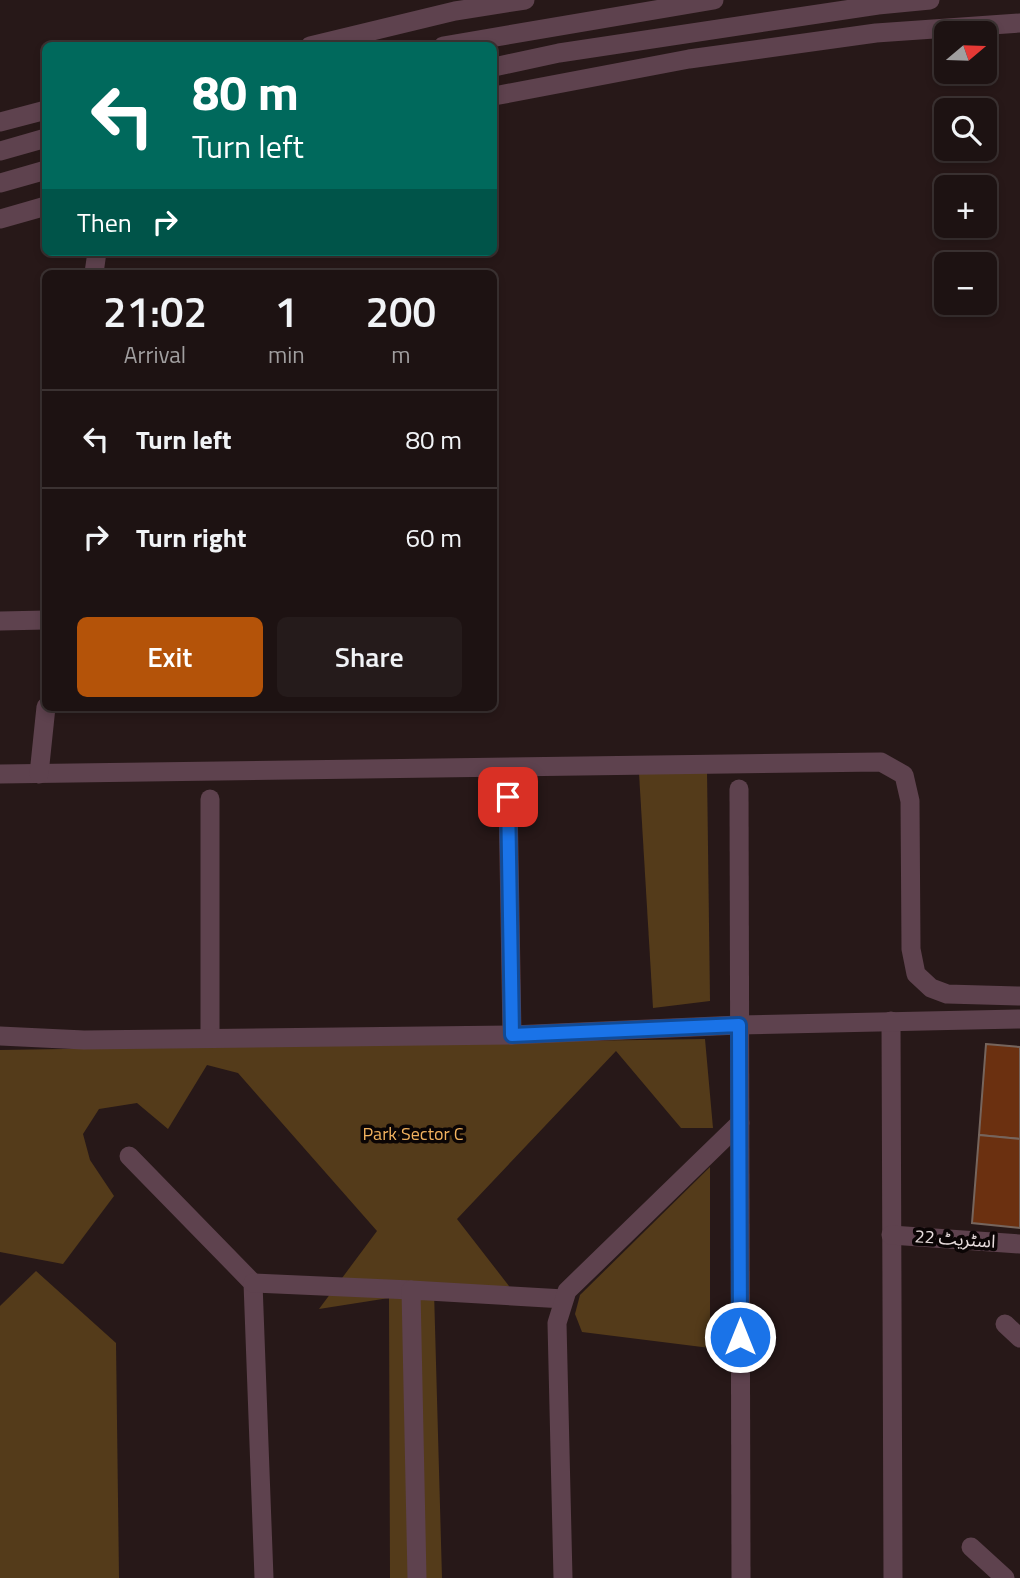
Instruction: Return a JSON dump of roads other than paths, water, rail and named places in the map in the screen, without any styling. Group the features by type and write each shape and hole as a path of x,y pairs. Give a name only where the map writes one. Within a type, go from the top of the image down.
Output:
{"street":[{"path":"327,42 455,11 525,0"},
{"path":"467,42 714,0"},
{"path":"497,66 573,51 878,5 930,0"},
{"path":"497,95 742,52 876,33 1020,23"},
{"path":"0,122 42,111"},
{"path":"0,151 42,139"},
{"path":"0,183 42,171"},
{"path":"0,219 42,207"},
{"path":"0,621 42,620"},
{"path":"39,774 46,711"},
{"path":"0,774 881,762 904,775 910,801 911,949 916,974 931,988 947,994 1020,996"},
{"path":"739,789 741,1578"},
{"path":"508,797 512,1035"},
{"path":"210,799 211,1037"},
{"path":"0,1036 84,1040 512,1035 739,1025 1020,1019"},
{"path":"891,1021 893,1578"},
{"path":"563,1578 557,1323 566,1291 740,1123"},
{"path":"129,1156 253,1283 264,1578"},
{"name":"اسٹریٹ 22","path":"891,1235 1020,1244"},
{"path":"253,1283 564,1299"},
{"path":"411,1290 417,1578"},
{"path":"1005,1324 1020,1338"},
{"path":"971,1547 1005,1578"}],"park label":[{"name":"Park Sector C","path":"413,1134"}]}
